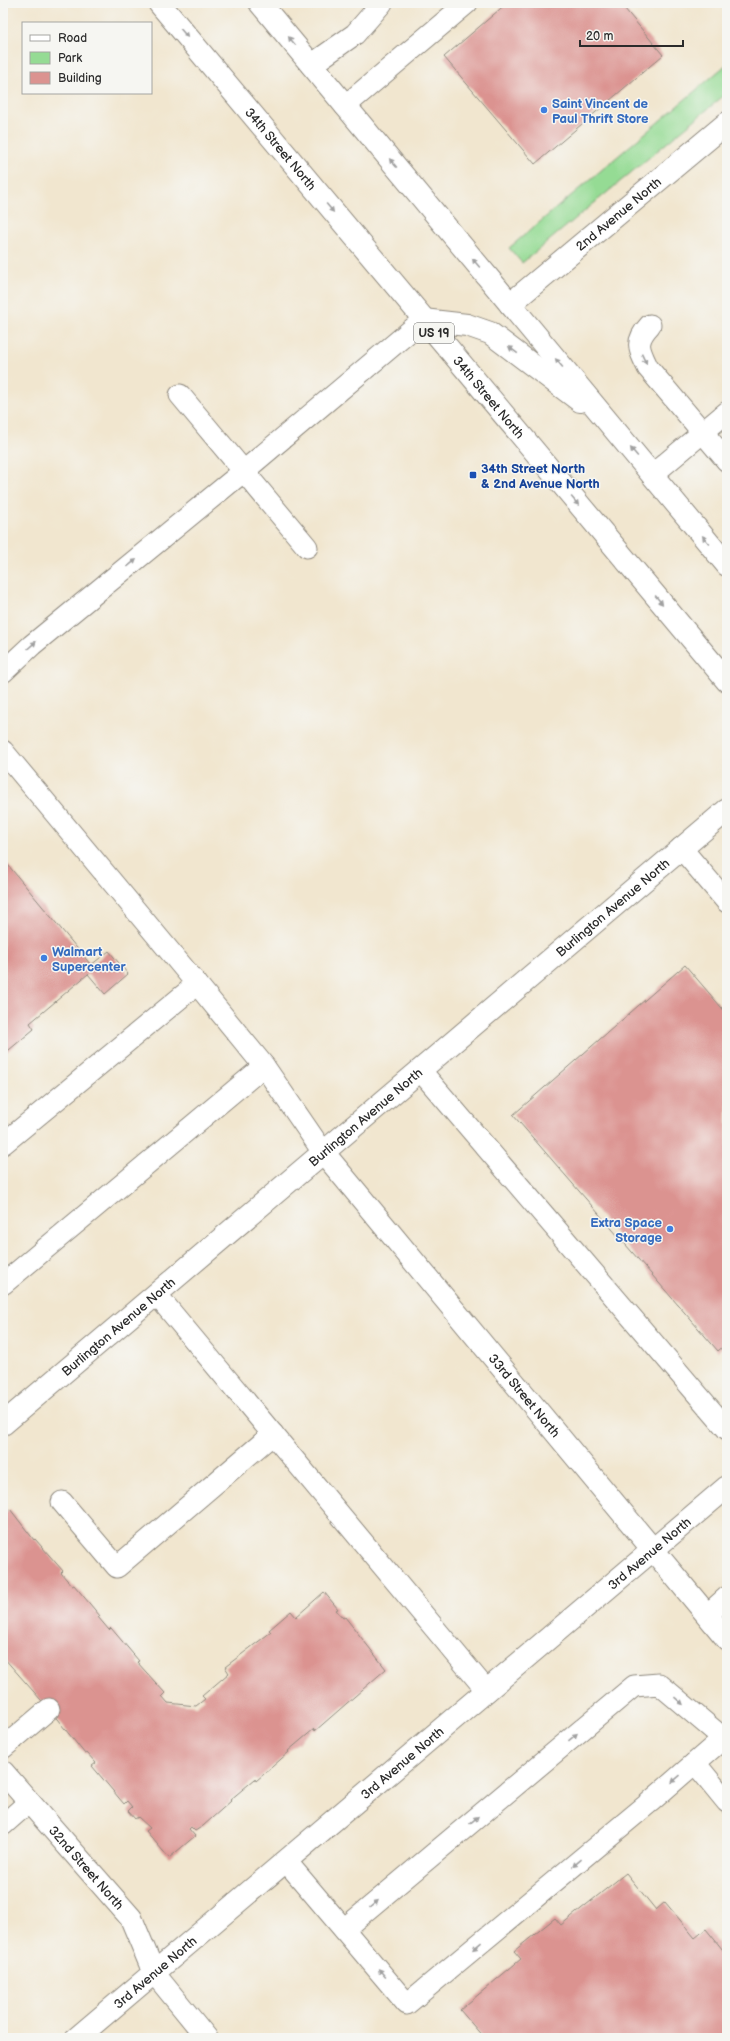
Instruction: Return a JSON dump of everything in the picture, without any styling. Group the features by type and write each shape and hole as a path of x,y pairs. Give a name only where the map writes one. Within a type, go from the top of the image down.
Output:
{"main road":[{"name":"34th Street North","path":"159,3 423,320 727,681"},
{"path":"260,3 727,564"},
{"name":"2nd Avenue North","path":"510,304 727,123"},
{"path":"423,320 467,325 490,333 611,425"},
{"name":"Burlington Avenue North","path":"3,1424 727,810"},
{"name":"33rd Street North","path":"322,1152 727,1639"},
{"name":"3rd Avenue North","path":"77,2038 727,1487"},
{"name":"32nd Street North","path":"3,1772 130,1918 154,1973"}],"lane":[{"path":"311,65 355,34 382,3"},
{"path":"345,106 467,3"},
{"path":"3,672 32,644 244,471 423,320"},
{"path":"650,325 641,334 640,344 641,352 648,368 727,461"},
{"path":"180,395 307,547"},
{"path":"652,475 727,412"},
{"path":"3,751 198,984 264,1066 322,1152"},
{"path":"681,848 727,902"},
{"path":"3,1144 198,984"},
{"path":"3,1284 264,1066"},
{"path":"420,1070 727,1429"},
{"path":"156,1294 487,1691"},
{"path":"62,1502 117,1567 273,1434"},
{"path":"707,1615 727,1597"},
{"path":"286,1861 407,2004 725,1737 659,1684 634,1686 344,1929"},
{"path":"3,1748 49,1709"},
{"path":"694,1763 727,1802"},
{"path":"3,1824 29,1802"},
{"path":"154,1973 207,2038"}],"green space":[{"path":"727,64 727,93 522,263 509,248"}],"building":[{"name":"Saint Vincent de Paul Thrift Store","path":"507,3 620,3 663,55 535,164 444,57"},
{"name":"Walmart Supercenter","path":"3,859 91,965 109,951 128,974 105,994 88,974 30,1023 34,1029 3,1055"},
{"name":"Extra Space Storage","path":"685,965 727,1014 727,1343 718,1351 513,1115"},
{"path":"10,1509 34,1540 35,1539 63,1571 61,1573 72,1586 74,1585 100,1616 98,1617 109,1630 111,1628 139,1661 137,1662 165,1693 162,1696 168,1703 196,1706 205,1699 202,1696 229,1673 225,1667 271,1632 269,1630 291,1611 296,1617 324,1592 338,1609 336,1610 343,1618 345,1617 386,1669 315,1731 314,1729 288,1751 289,1752 256,1781 255,1779 230,1800 231,1801 203,1826 195,1831 191,1827 189,1829 195,1836 169,1858 146,1831 150,1828 138,1817 135,1819 128,1811 132,1807 127,1801 124,1804 92,1766 96,1763 87,1753 85,1754 49,1709 3,1657 3,1515"},
{"path":"626,1873 656,1910 665,1902 695,1938 706,1929 727,1955 727,2038 484,2038 460,2010 521,1959 514,1951 555,1918 561,1925"}],"place":[{"name":"Saint Vincent de Paul Thrift Store","path":"544,110"},
{"name":"34th Street North & 2nd Avenue North","path":"473,475"},
{"name":"Walmart Supercenter","path":"44,958"},
{"name":"Extra Space Storage","path":"670,1229"}]}
